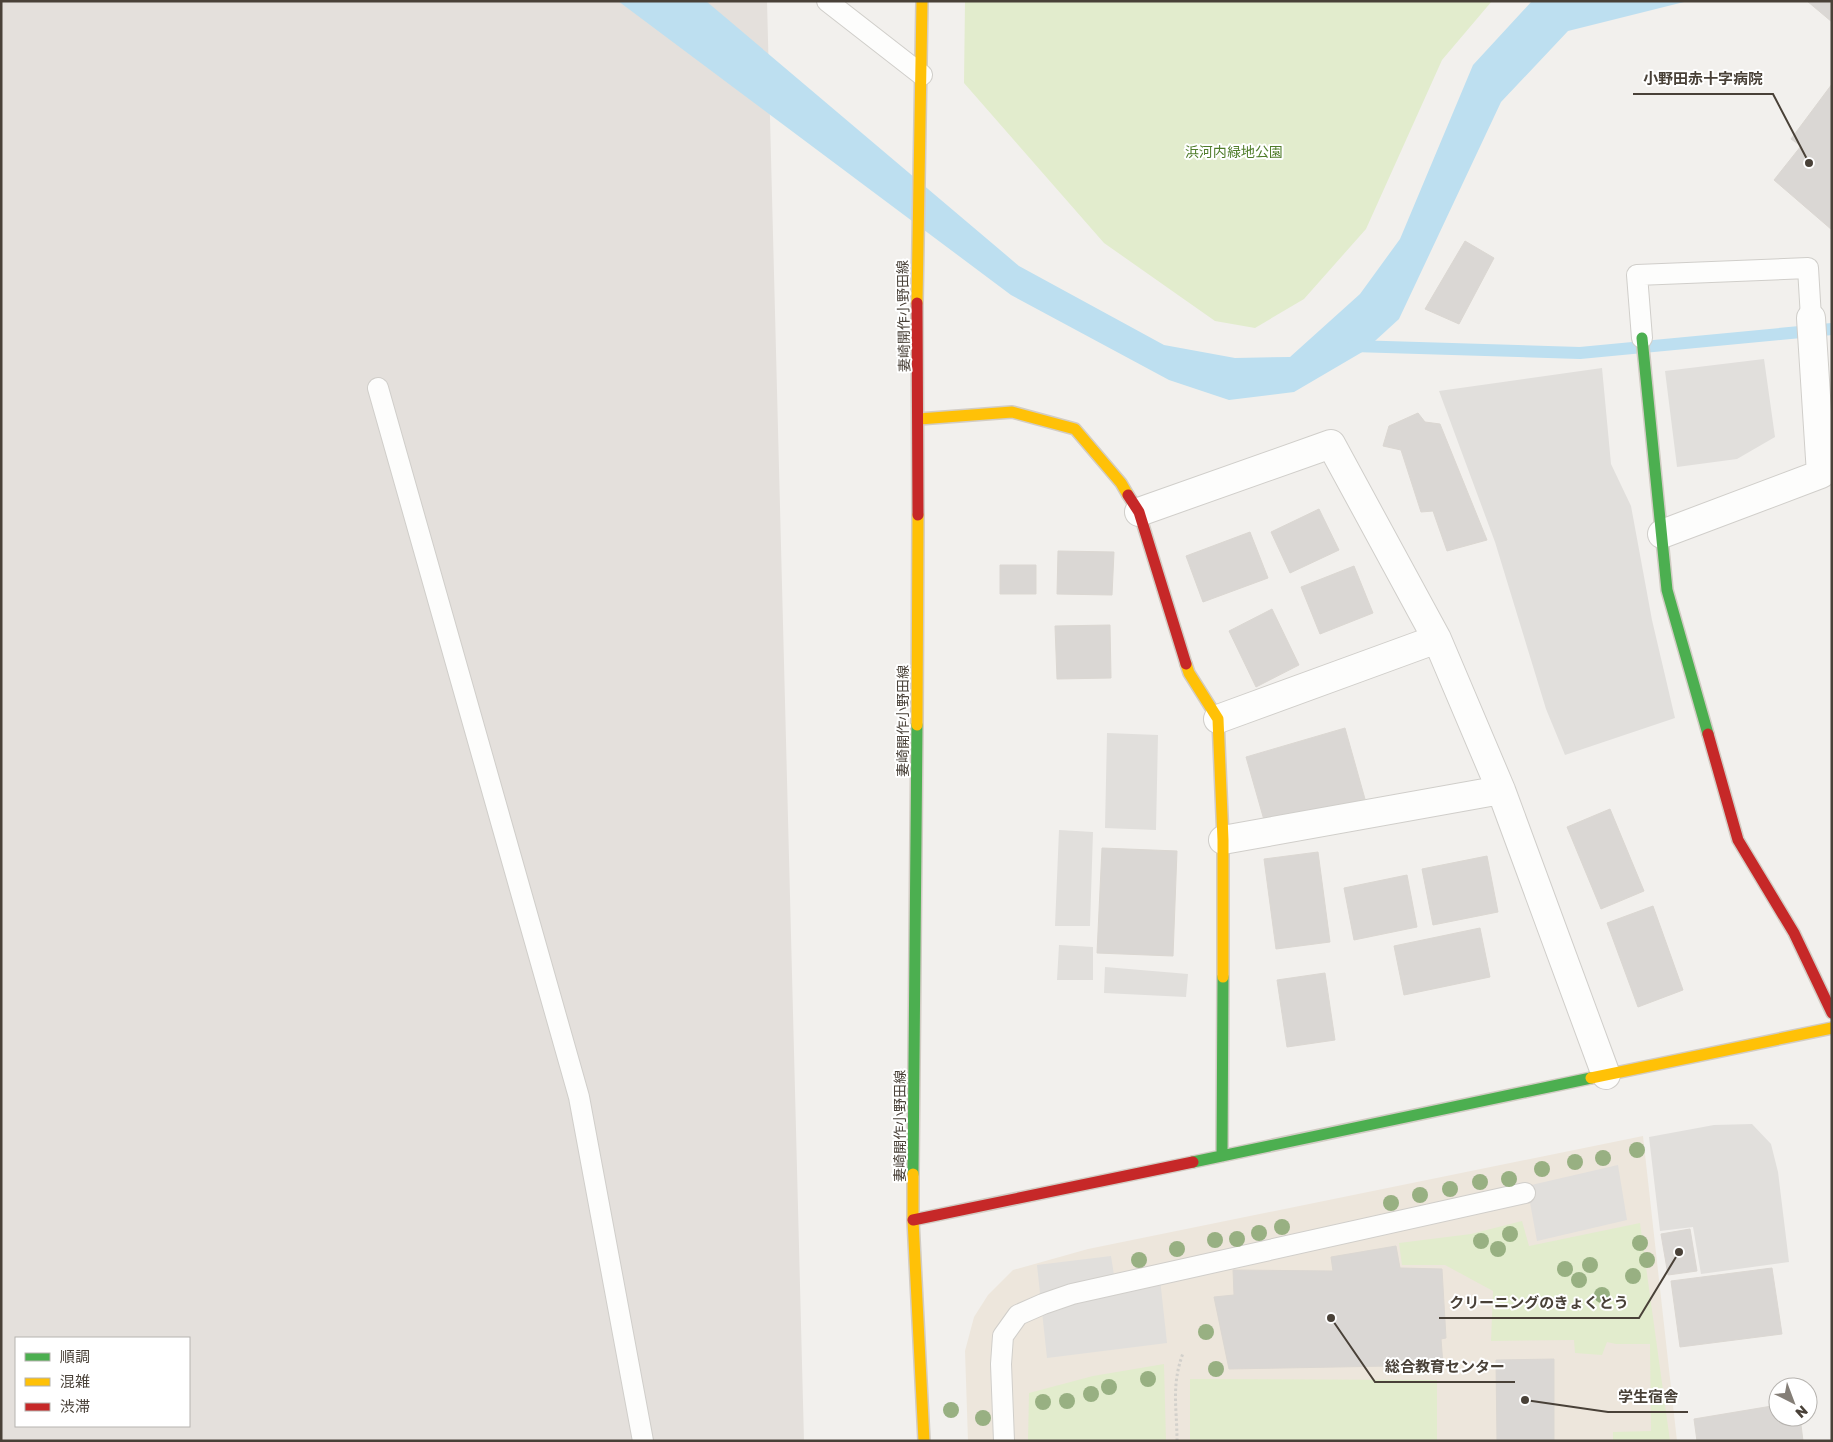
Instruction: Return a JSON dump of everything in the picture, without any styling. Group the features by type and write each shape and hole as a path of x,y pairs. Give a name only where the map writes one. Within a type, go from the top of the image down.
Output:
{"street":[{"name":"妻崎開作小野田線","path":"922,1 917,273 919,419 913,1220 924,1441"},
{"path":"1662,534 1821,474 1811,318"},
{"path":"1642,338 1667,590 1738,840 1794,934 1832,1013"},
{"path":"919,419 1012,412 1075,429 1121,483 1139,512 1189,673 1218,719 1223,840 1222,1156"},
{"path":"1139,512 1331,444 1436,638 1501,790 1606,1075"},
{"path":"1218,719 1436,638"},
{"path":"1223,840 1501,790"},
{"path":"913,1220 1832,1028"}],"lane":[{"path":"826,1 922,75"},
{"path":"1642,338 1637,276 1808,268 1811,318"},
{"path":"378,388 579,1097 643,1441"},
{"path":"1004,1441 1001,1364 1003,1336 1018,1316 1043,1304 1072,1294 1525,1193"}],"path":[{"path":"1177,1441 1174,1391 1178,1365 1183,1353"}],"shaded area":[{"path":"1,1 767,1 804,1441 1,1441"},
{"path":"1764,359 1775,437 1737,459 1677,467 1665,371"},
{"path":"1602,368 1611,464 1631,506 1652,620 1675,718 1565,755 1546,709 1495,542 1439,391"},
{"path":"1107,733 1158,735 1156,830 1105,828"},
{"path":"1059,830 1093,832 1090,926 1055,926"},
{"path":"1059,945 1093,947 1093,980 1057,980"},
{"path":"1105,967 1188,974 1186,997 1104,993"},
{"path":"1752,1124 1771,1144 1778,1172 1789,1262 1701,1274 1693,1227 1660,1231 1649,1137 1714,1125"},
{"path":"1643,1136 1677,1441 968,1441 965,1351 974,1317 988,1295 1013,1270 1088,1249"},
{"path":"1618,1165 1627,1220 1537,1241 1527,1186"},
{"path":"1111,1256 1114,1275 1159,1270 1167,1343 1047,1358 1037,1265"}],"green space":[{"name":"浜河内緑地公園","path":"965,1 1492,1 1442,60 1366,229 1304,299 1255,328 1215,321 1104,243 964,83"},
{"path":"1522,1221 1529,1246 1640,1223 1670,1441 1613,1441 1613,1432 1651,1431 1650,1344 1616,1344 1607,1342 1602,1355 1575,1353 1574,1340 1491,1341 1493,1291 1445,1265 1402,1265 1399,1243 1471,1234"},
{"path":"1164,1364 1166,1441 1028,1441 1029,1393 1093,1376"},
{"path":"1190,1379 1437,1380 1437,1441 1190,1441"}],"water":[{"path":"618,1 706,1 1019,266 1164,345 1235,358 1290,357 1360,294 1400,239 1473,65 1532,1 1688,1 1568,31 1501,102 1399,319 1364,351 1294,392 1229,400 1169,380 1011,295"}],"building":[{"path":"1807,1 1832,1 1832,22"},
{"path":"1832,84 1832,230 1774,180 1801,146 1791,139"},
{"path":"1465,241 1494,258 1459,324 1425,309"},
{"path":"1418,413 1425,422 1440,424 1487,540 1447,551 1433,511 1421,512 1401,450 1383,446 1389,426"},
{"path":"1319,509 1339,550 1290,573 1271,532"},
{"path":"1250,532 1268,578 1203,602 1186,556"},
{"path":"1058,551 1114,552 1112,595 1057,594"},
{"path":"1000,565 1036,565 1036,594 1000,594"},
{"path":"1354,566 1373,613 1320,634 1301,587"},
{"path":"1272,609 1299,665 1256,687 1229,631"},
{"path":"1110,625 1111,678 1057,679 1055,626"},
{"path":"1345,728 1365,799 1266,827 1246,757"},
{"path":"1610,809 1644,891 1601,909 1567,827"},
{"path":"1102,848 1177,851 1173,956 1097,953"},
{"path":"1318,852 1330,942 1276,949 1264,859"},
{"path":"1487,856 1498,912 1433,925 1422,869"},
{"path":"1407,875 1417,927 1354,940 1344,888"},
{"path":"1653,906 1683,990 1638,1007 1607,923"},
{"path":"1480,928 1490,977 1404,995 1394,946"},
{"path":"1325,973 1335,1040 1287,1047 1277,980"},
{"path":"1690,1229 1697,1271 1668,1275 1661,1234"},
{"path":"1396,1246 1400,1268 1442,1269 1446,1338 1441,1339 1443,1365 1229,1369 1214,1297 1234,1295 1233,1270 1333,1271 1331,1257"},
{"path":"1772,1268 1782,1334 1680,1347 1671,1281"},
{"path":"1554,1359 1554,1441 1497,1441 1496,1360"},
{"path":"1768,1407 1768,1427 1801,1427 1803,1441 1697,1441 1694,1419"}],"waterway":[{"path":"1353,346 1580,353 1832,329"}],"traffic: fast":[{"path":"1642,338 1667,590 1708,734"},
{"path":"913,1174 917,725"},
{"path":"1222,1156 1223,977"},
{"path":"1193,1162 1591,1078"}],"traffic: slow":[{"path":"917,303 922,1"},
{"path":"919,419 1012,412 1075,429 1121,483 1128,495"},
{"path":"917,725 918,515"},
{"path":"1186,664 1189,673 1218,719 1223,840 1223,977"},
{"path":"1591,1078 1832,1028"},
{"path":"913,1174 913,1220 924,1441"}],"traffic: jam":[{"path":"917,303 918,515"},
{"path":"1128,495 1139,512 1186,664"},
{"path":"1708,734 1738,840 1794,933 1832,1013"},
{"path":"913,1220 1193,1162"}],"place":[{"name":"小野田赤十字病院","path":"1809,163"},
{"name":"クリーニングのきょくとう","path":"1679,1252"},
{"name":"総合教育センター","path":"1331,1318"},
{"name":"学生宿舎","path":"1525,1400"}]}
